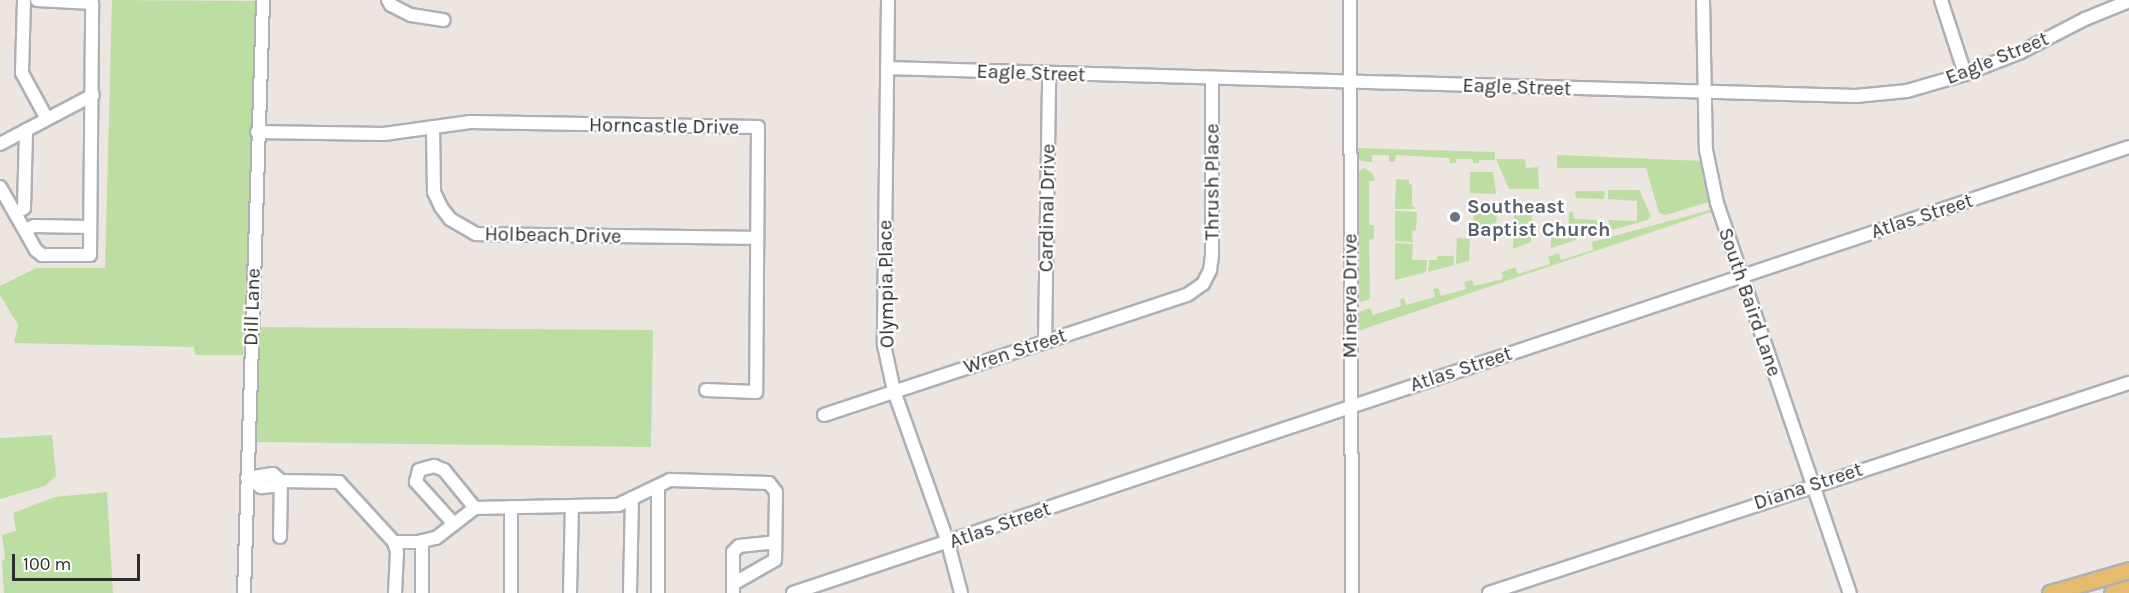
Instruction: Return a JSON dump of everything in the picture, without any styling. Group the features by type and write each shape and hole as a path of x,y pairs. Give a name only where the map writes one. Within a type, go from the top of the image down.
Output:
{"main road":[{"path":"2050,593 2129,570"},
{"path":"2112,593 2129,588"}],"street":[{"path":"24,0 22,73 47,119"},
{"path":"0,187 36,250 42,255 90,255 92,3 37,0"},
{"name":"Dill Lane","path":"244,593 263,0"},
{"path":"388,0 391,5 411,15 444,20"},
{"name":"Olympia Place","path":"888,0 884,345 894,391 948,543 961,593"},
{"name":"Minerva Drive","path":"1350,0 1352,593"},
{"name":"South Baird Lane","path":"1703,0 1703,93 1706,150 1717,203 1850,593"},
{"path":"1941,0 1965,74"},
{"name":"Eagle Street","path":"887,68 1856,96 1907,91 1965,74 2021,52 2085,19 2129,1"},
{"name":"Cardinal Drive","path":"1045,341 1048,74"},
{"name":"Thrush Place","path":"1203,284 1210,270 1212,255 1212,78"},
{"path":"0,144 93,95"},
{"name":"Horncastle Drive","path":"257,132 384,134 470,122 758,127 756,392 706,390"},
{"name":"Holbeach Drive","path":"433,127 434,183 441,207 456,223 476,234 756,238"},
{"path":"15,213 24,208 26,130"},
{"name":"Atlas Street","path":"793,593 2129,147"},
{"path":"25,230 34,226 90,227"},
{"name":"Wren Street","path":"824,415 1187,295 1203,284"},
{"name":"Diana Street","path":"1489,593 1812,485 2129,383"},
{"path":"454,524 416,482 419,470 434,466 444,470 475,508"},
{"path":"247,478 261,487 273,486 281,481 339,482 394,542 398,552 395,593"},
{"path":"394,542 436,538 475,508 618,505 670,480 769,483 776,492 775,560 733,588"},
{"path":"280,537 281,481"},
{"path":"658,486 658,593"},
{"path":"630,593 632,498"},
{"path":"570,593 572,506"},
{"path":"510,593 511,507"},
{"path":"422,541 422,593"},
{"path":"733,588 733,552 739,546 775,542"}],"green space":[{"path":"112,0 257,1 243,355 195,355 194,347 14,343 18,325 0,295 0,286 36,268 105,268"},
{"path":"1355,148 1495,152 1495,160 1479,160 1479,163 1473,163 1472,159 1456,159 1456,163 1450,163 1449,158 1396,155 1395,162 1389,162 1389,155 1372,155 1372,162 1366,162 1356,159"},
{"path":"1557,155 1704,161 1712,201 1666,215 1659,213 1646,168 1557,168"},
{"path":"1496,159 1525,159 1526,168 1538,167 1539,189 1509,189"},
{"path":"1364,168 1372,173 1375,181 1369,181 1369,225 1374,225 1374,239 1369,240 1370,299 1361,302 1354,299 1355,174"},
{"path":"1470,172 1493,172 1496,194 1470,193"},
{"path":"1396,179 1409,180 1409,184 1412,185 1412,206 1415,209 1395,209"},
{"path":"1608,190 1639,190 1651,216 1647,220 1612,230 1608,220 1637,221 1637,201 1608,199"},
{"path":"1575,191 1605,191 1604,199 1576,198"},
{"path":"1474,209 1497,209 1496,229 1473,229"},
{"path":"1710,210 1714,211 1355,332 1356,316 1359,312 1370,308 1373,315 1401,306 1400,299 1404,298 1406,305 1435,297 1433,289 1438,288 1441,296 1466,289 1464,282 1472,280 1474,286 1503,279 1502,272 1515,267 1518,274 1550,264 1548,257 1559,253 1561,260 1593,250 1592,242"},
{"path":"1395,211 1417,212 1416,230 1412,231 1413,242 1395,241"},
{"path":"1569,212 1573,212 1574,219 1603,220 1603,223 1574,232 1576,240 1551,248 1551,237 1568,238"},
{"path":"1514,215 1532,215 1531,242 1513,249"},
{"path":"1452,238 1454,265 1428,272 1429,260 1437,260 1438,256 1453,256"},
{"path":"1457,238 1470,239 1469,261 1456,264"},
{"path":"1395,243 1413,244 1412,260 1427,260 1426,272 1395,280"},
{"path":"259,327 653,330 651,447 257,442"},
{"path":"52,435 56,476 45,486 0,499 0,438"},
{"path":"107,492 113,593 4,593 2,562 5,558 2,535 16,531 13,513 55,497"}],"place":[{"name":"Southeast Baptist Church","path":"1455,217"}]}
